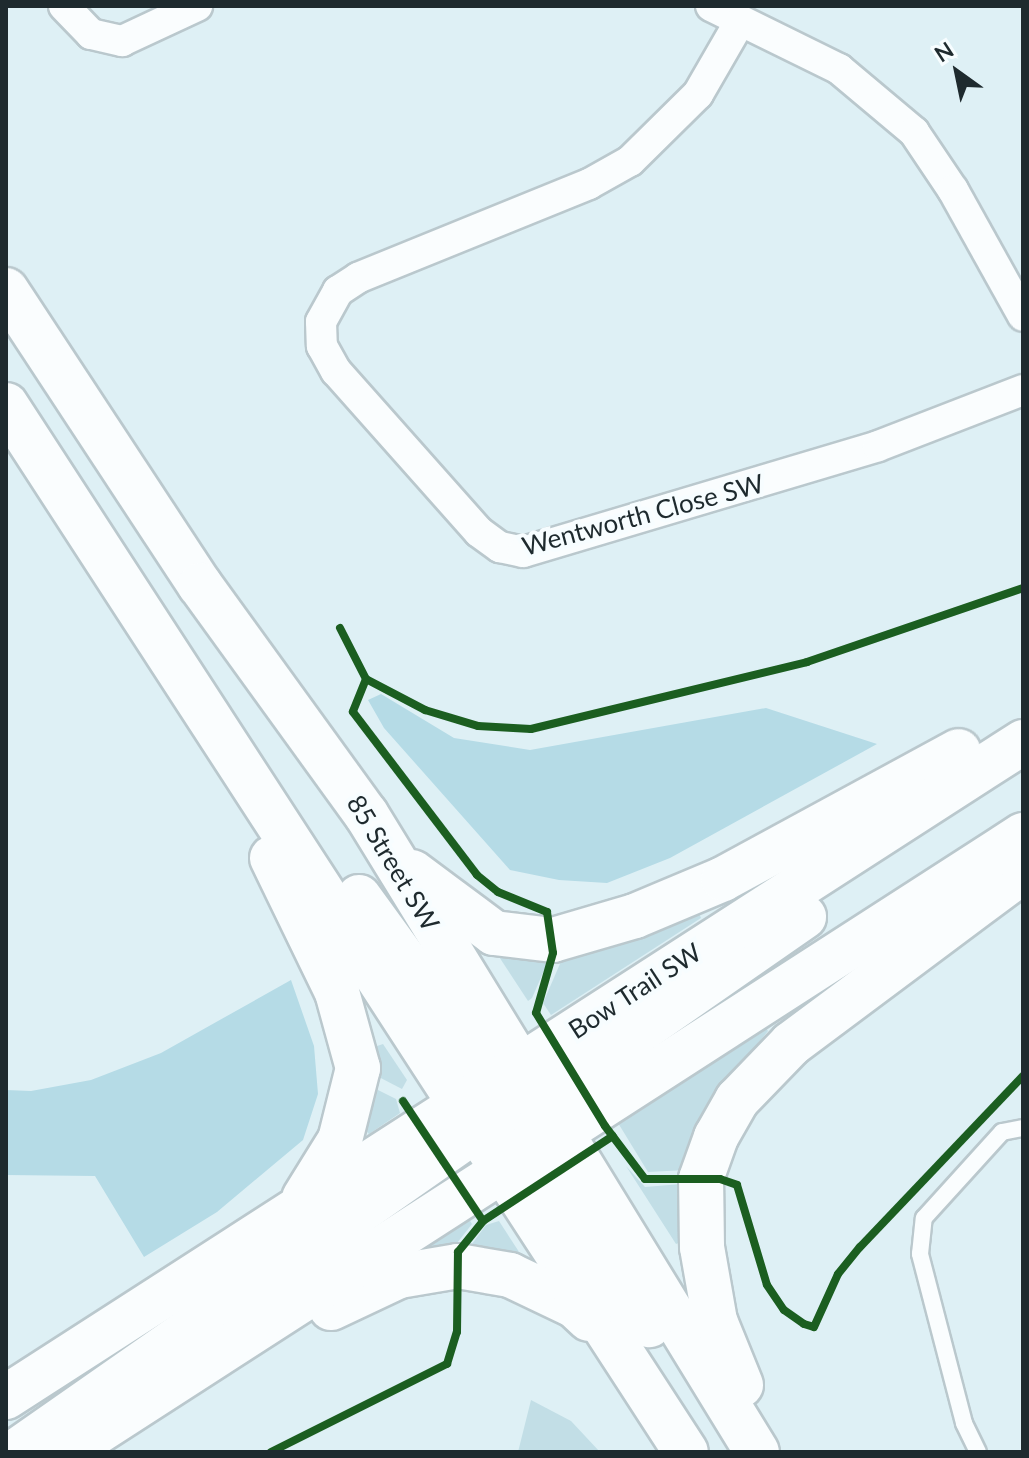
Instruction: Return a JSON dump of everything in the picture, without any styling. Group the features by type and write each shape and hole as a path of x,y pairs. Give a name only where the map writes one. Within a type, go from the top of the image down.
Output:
{"main road":[{"name":"85 Street SW","path":"6,290 200,585 366,814 609,1336 686,1452"},
{"path":"12,415 70,391"},
{"name":"85 Street SW","path":"12,415 221,733 759,1452"},
{"path":"178,665 337,992 354,1043 357,1082 344,1129 292,1214"},
{"path":"366,814 417,879 468,918 494,933 553,940 635,916 734,873 1023,715"},
{"name":"Bow Trail SW","path":"66,1452 509,1119 1023,742"},
{"path":"15,1452 509,1119 1023,761"},
{"name":"Bow Trail SW","path":"6,1397 292,1214 509,1119 1023,835"},
{"path":"759,1452 707,1293 699,1210 701,1179 716,1137 737,1100 791,1044 1023,871"},
{"path":"509,1119 742,1452"},
{"path":"103,1452 339,1304 399,1276 436,1267 510,1275 575,1306 609,1336"}],"street":[{"path":"64,6 91,34 122,41 197,6"},
{"path":"711,6 739,23 839,69 914,132 953,190 1023,316"},
{"name":"Wentworth Close SW","path":"739,23 730,46 678,119 620,167 338,291 321,322 322,346 336,371 479,532 500,547 523,552 834,461 1023,390"}],"lane":[{"path":"978,1452 964,1423 920,1254 924,1218 1002,1132 1023,1128"}],"shaded area":[{"path":"381,694 454,738 530,750 766,708 877,744 670,858 607,883 559,880 510,870 384,728 368,700"},
{"path":"696,906 701,918 551,1015 543,1003 566,950"},
{"path":"490,943 549,959 528,1001"},
{"path":"291,980 314,1046 318,1094 303,1140 217,1212 144,1257 95,1176 6,1175 6,1090 31,1091 91,1080 161,1053"},
{"path":"762,1022 768,1031 729,1079 686,1170 648,1172 615,1118"},
{"path":"383,1044 407,1080 402,1089 373,1074 371,1048"},
{"path":"378,1090 396,1099 400,1113 369,1134 362,1127 370,1093"},
{"path":"626,1166 645,1187 681,1184 687,1240 676,1244"},
{"path":"467,1216 472,1224 450,1252 423,1255 419,1246"},
{"path":"499,1221 523,1258 469,1248 486,1225"},
{"path":"531,1400 571,1421 600,1452 518,1452"}],"cycle path":[{"path":"340,628 366,679 425,710 478,726 531,729 807,662 1023,588"},
{"path":"366,679 353,712 477,875 498,892 547,912 553,953 536,1013 605,1126 645,1179 720,1179 737,1185 767,1285 784,1310 804,1324 814,1327 838,1274 860,1247 1023,1076"},
{"path":"403,1101 483,1221"},
{"path":"271,1452 447,1364 457,1332 458,1252 483,1221 613,1136"}]}
